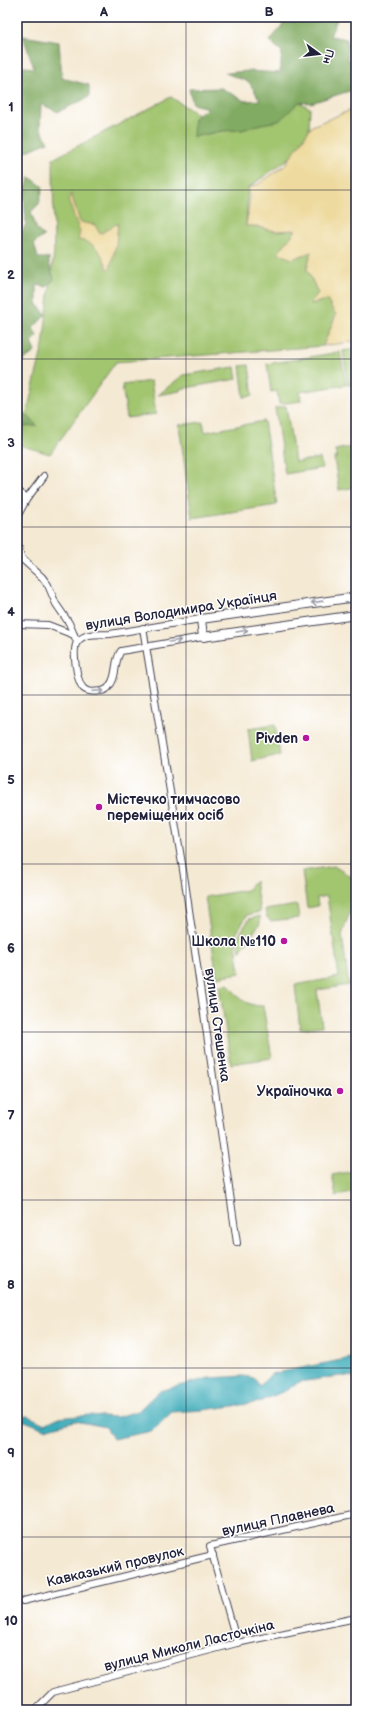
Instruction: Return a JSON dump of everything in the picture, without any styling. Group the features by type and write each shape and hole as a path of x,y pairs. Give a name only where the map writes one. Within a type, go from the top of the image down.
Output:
{"street":[{"path":"17,532 18,515 26,500 44,476"},
{"path":"17,489 26,500"},
{"path":"17,542 20,559 42,576 76,638"},
{"name":"вулиця Володимира Українця","path":"356,597 76,638 74,649 79,680 82,688 87,691 96,692 105,690 110,686 114,674 116,657 121,651 146,645 356,615"},
{"path":"201,619 204,637"},
{"path":"17,624 48,625 76,638"},
{"name":"вулиця Стешенка","path":"143,628 188,902 237,1243"},
{"name":"вулиця Плавнева","path":"237,1643 210,1546 356,1514"},
{"name":"Кавказький провулок","path":"23,1601 213,1555"},
{"name":"вулиця Миколи Ласточкіна","path":"35,1710 53,1692 237,1643 356,1618"}],"green space":[{"path":"296,17 338,17 330,36 347,39 348,61 356,57 356,89 311,103 299,102 279,121 261,124 242,130 222,131 193,137 194,118 208,108 193,104 189,89 221,88 245,101 260,100 249,82 225,73 249,71 280,73 282,52 270,41 284,23 294,23"},
{"path":"23,36 59,42 62,78 89,85 89,97 58,112 41,104 40,127 48,142 23,153 17,161 17,66 34,68"},
{"path":"171,97 222,131 299,102 310,108 309,130 292,156 248,188 246,226 255,226 275,231 297,230 279,253 311,251 307,269 318,293 311,304 327,300 336,315 323,346 116,362 50,454 19,445 43,346 54,252 53,159"},
{"path":"30,177 43,187 39,204 31,212 37,230 44,236 34,243 38,258 49,258 54,279 47,287 37,285 37,303 46,315 33,328 37,336 31,342 35,352 25,359 17,369 17,271 23,267 17,251 17,241 26,224 24,194"},
{"path":"356,349 356,384 348,385 343,351"},
{"path":"340,352 346,385 300,392 301,401 279,404 277,391 271,392 267,364"},
{"path":"249,365 253,396 244,397 240,366"},
{"path":"235,367 237,379 180,389 180,391 158,395 183,375"},
{"path":"151,381 156,414 127,418 122,385"},
{"path":"286,406 295,462 320,458 322,468 285,474 275,408"},
{"path":"17,409 28,416 37,426 17,427"},
{"path":"264,421 277,505 192,518 179,425 203,422 205,432"},
{"path":"356,446 356,487 339,490 334,458 337,458 335,450"},
{"path":"275,725 280,755 252,761 248,729"},
{"path":"334,866 356,880 356,894 342,935 349,985 317,990 322,1026 300,1029 295,985 339,977 327,896 317,898 318,906 307,908 302,871"},
{"path":"255,881 260,912 247,915 235,936 240,973 217,977 205,897 247,890"},
{"path":"297,905 299,918 270,921 265,910"},
{"path":"260,916 260,923 240,952 238,937 249,919"},
{"path":"228,984 242,1000 257,1006 263,1006 272,1058 231,1064 219,986"},
{"path":"356,1171 356,1192 336,1196 332,1175"}],"sand":[{"path":"356,108 356,341 323,346 336,315 327,300 310,304 318,293 307,269 311,252 292,259 278,253 296,230 275,231 255,226 246,226 250,197 248,188 259,184 285,165 312,126"},
{"path":"71,194 80,222 95,225 100,234 118,223 116,245 110,268 108,270 104,259 94,246 90,243 78,240 80,232 68,200"}],"water":[{"path":"356,1357 356,1377 341,1376 299,1382 287,1390 256,1403 203,1410 172,1412 152,1431 113,1439 106,1427 75,1421 45,1429 25,1421 17,1422 17,1417 28,1416 45,1424 57,1418 89,1415 117,1417 138,1411 159,1391 209,1378 243,1376 254,1378 260,1386 271,1374"}],"place":[{"name":"Pivden","path":"306,738"},
{"name":"Містечко тимчасово переміщених осіб","path":"99,807"},
{"name":"Школа №110","path":"284,941"},
{"name":"Україночка","path":"340,1091"}]}
